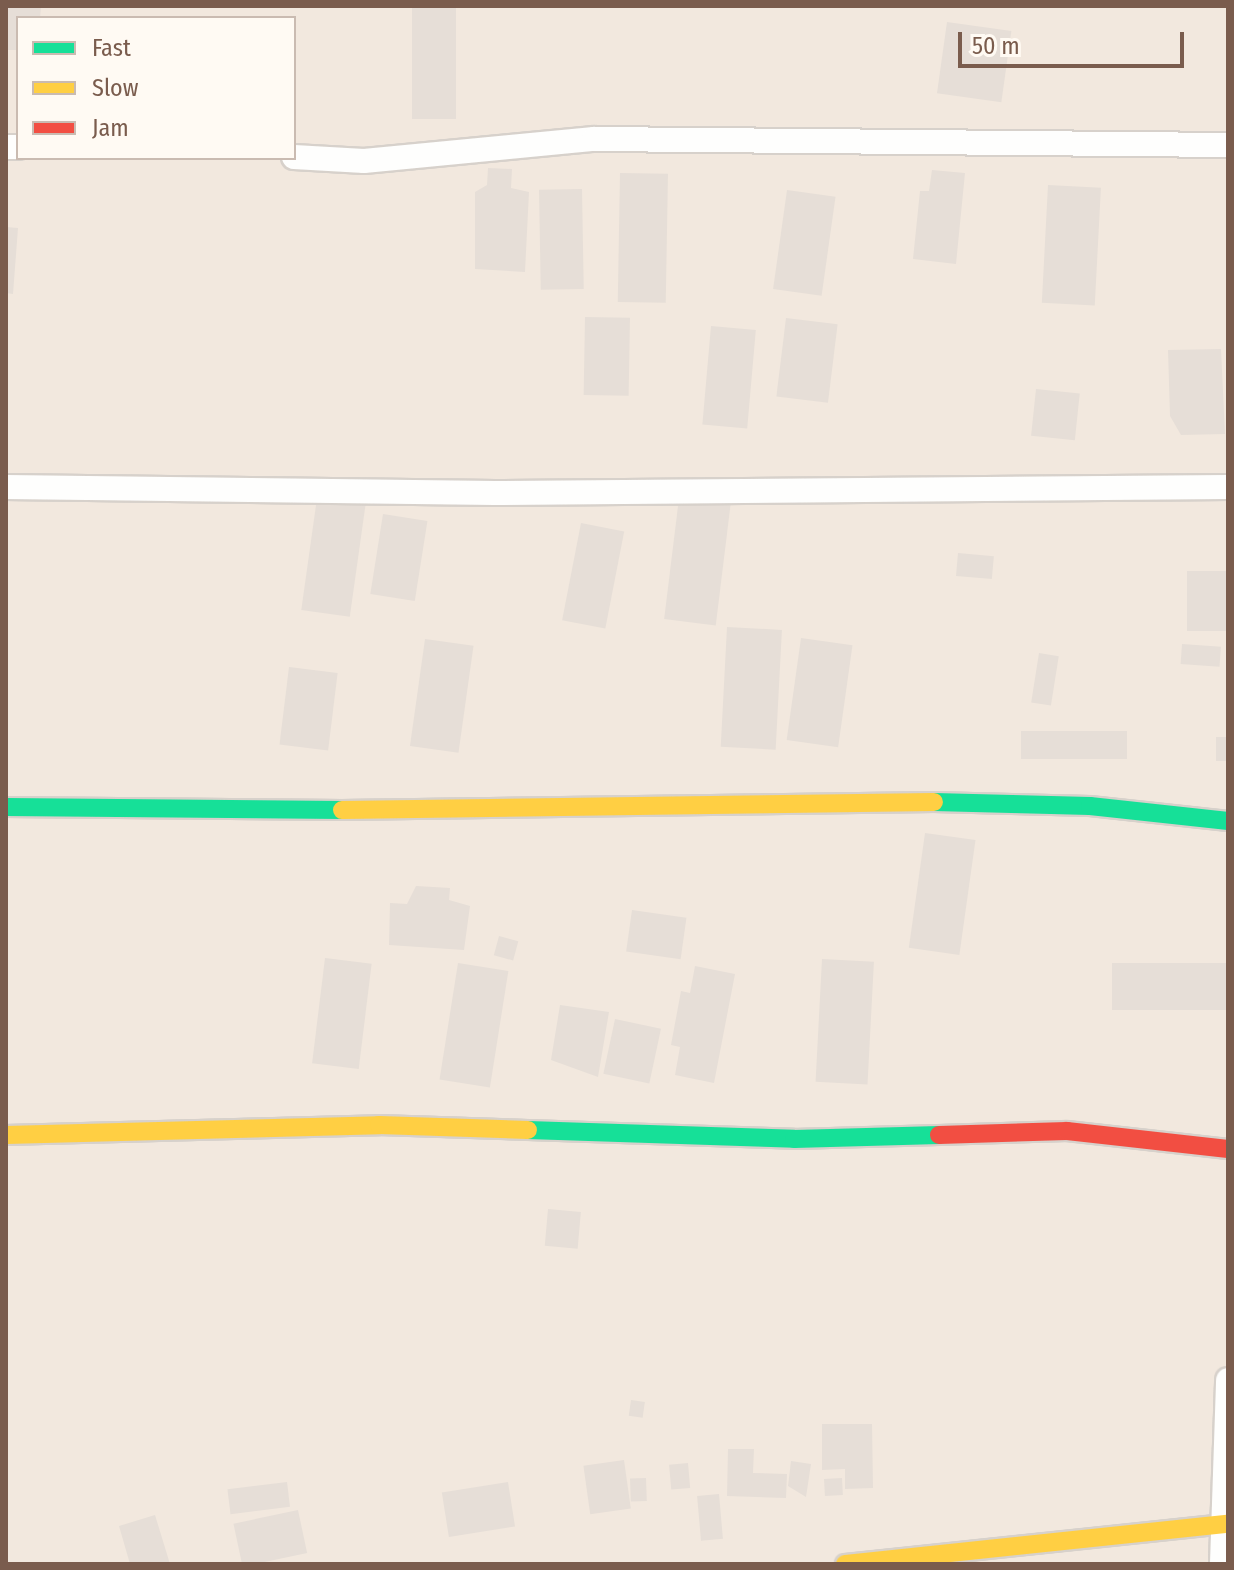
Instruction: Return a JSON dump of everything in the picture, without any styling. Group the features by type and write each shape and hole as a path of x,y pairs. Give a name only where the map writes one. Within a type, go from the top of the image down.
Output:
{"street":[{"path":"296,157 364,161 594,139 1228,145"},
{"path":"6,487 495,493 1228,487"},
{"path":"6,807 531,811 810,799 1090,806 1228,821"},
{"path":"6,1135 379,1125 794,1139 1067,1131 1228,1149"},
{"path":"1222,1564 1228,1380"},
{"path":"845,1564 986,1557 1225,1524"}],"shaded area":[{"path":"6,6 1228,6 1228,1564 6,1564"}],"building":[{"path":"6,6 41,6 40,16 16,16 16,50 6,50"},
{"path":"412,6 456,6 456,119 412,119"},
{"path":"947,22 1011,31 1001,102 937,93"},
{"path":"488,168 512,169 511,188 529,192 525,272 475,269 475,192 487,185"},
{"path":"932,170 965,173 956,264 913,259 920,191 929,191"},
{"path":"620,173 668,174 666,303 618,302"},
{"path":"1048,185 1101,188 1095,306 1042,303"},
{"path":"582,189 584,289 541,290 539,190"},
{"path":"787,190 836,197 822,296 773,289"},
{"path":"6,227 18,228 13,294 6,293"},
{"path":"585,317 630,318 629,396 584,395"},
{"path":"786,318 838,324 828,403 776,396"},
{"path":"711,326 756,330 747,429 702,425"},
{"path":"1221,349 1225,434 1181,435 1170,416 1168,350"},
{"path":"1036,389 1080,394 1075,440 1031,436"},
{"path":"317,498 366,505 350,617 301,610"},
{"path":"679,498 731,504 716,625 664,619"},
{"path":"383,514 427,521 415,601 370,594"},
{"path":"581,523 624,531 605,629 562,620"},
{"path":"958,553 994,556 992,579 956,576"},
{"path":"1187,571 1228,571 1228,631 1187,631"},
{"path":"727,627 782,630 776,750 721,747"},
{"path":"801,638 852,645 838,747 787,740"},
{"path":"425,639 474,646 458,753 410,746"},
{"path":"1182,644 1221,647 1220,667 1181,664"},
{"path":"1039,653 1059,656 1051,706 1031,702"},
{"path":"289,667 338,673 328,750 279,744"},
{"path":"1021,731 1127,731 1127,759 1021,759"},
{"path":"1216,737 1228,737 1228,761 1216,761"},
{"path":"925,833 976,840 959,955 909,948"},
{"path":"416,886 450,888 449,900 470,906 464,950 389,945 390,903 407,904"},
{"path":"632,910 686,918 681,959 626,952"},
{"path":"499,936 518,941 513,960 494,955"},
{"path":"325,958 372,964 359,1069 312,1063"},
{"path":"822,959 874,962 867,1085 816,1082"},
{"path":"458,963 508,971 490,1088 440,1080"},
{"path":"1112,963 1228,963 1228,1010 1112,1010"},
{"path":"695,966 735,974 714,1083 675,1075 680,1047 671,1045 681,991 690,993"},
{"path":"560,1005 609,1012 598,1077 551,1060"},
{"path":"615,1019 661,1029 649,1084 603,1074"},
{"path":"548,1209 581,1212 578,1249 545,1246"},
{"path":"631,1400 645,1402 643,1418 629,1416"},
{"path":"822,1424 872,1424 873,1488 845,1489 845,1469 822,1470"},
{"path":"728,1449 754,1449 753,1473 787,1474 786,1498 727,1496"},
{"path":"624,1460 631,1509 590,1514 583,1466"},
{"path":"791,1461 811,1464 806,1497 788,1486"},
{"path":"688,1463 690,1488 671,1490 669,1465"},
{"path":"646,1478 647,1501 631,1502 630,1479"},
{"path":"842,1478 843,1495 825,1496 824,1479"},
{"path":"287,1482 290,1507 230,1514 227,1489"},
{"path":"508,1482 515,1526 449,1537 442,1492"},
{"path":"719,1494 723,1539 701,1541 697,1496"},
{"path":"298,1510 307,1553 242,1564 233,1524"},
{"path":"155,1515 170,1564 130,1564 119,1526"}],"traffic: fast":[{"path":"934,802 1090,806 1228,821"},
{"path":"6,807 342,810"},
{"path":"528,1130 794,1139 939,1135"}],"traffic: slow":[{"path":"342,810 934,802"},
{"path":"6,1135 379,1125 528,1130"},
{"path":"845,1564 1228,1524"}],"traffic: jam":[{"path":"939,1135 1067,1131 1228,1149"}]}
